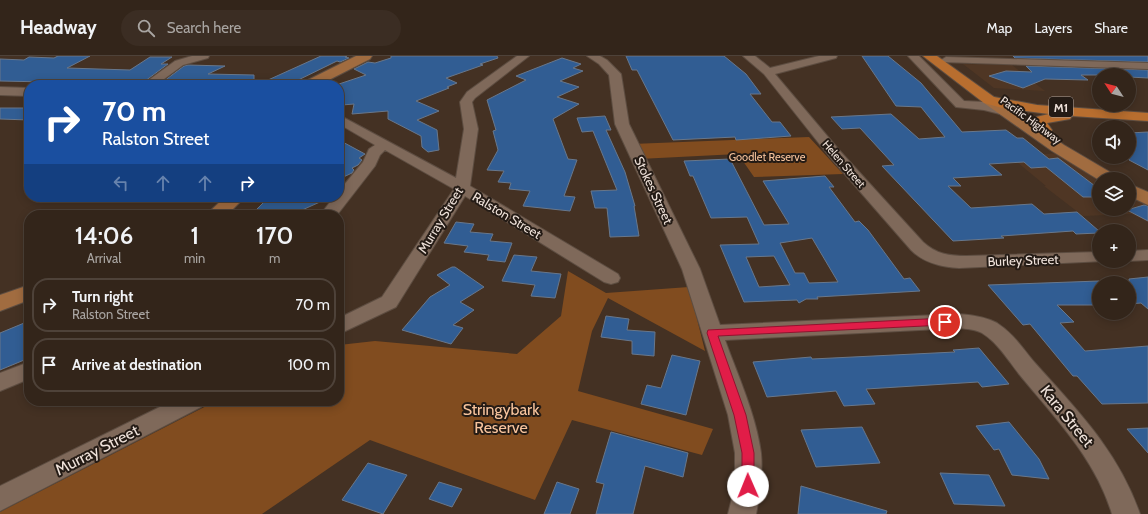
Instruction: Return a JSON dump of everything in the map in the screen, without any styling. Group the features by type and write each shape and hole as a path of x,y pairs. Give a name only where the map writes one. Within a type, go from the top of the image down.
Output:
{"highway":[{"name":"Pacific Highway","path":"929,56 983,96"},
{"name":"Pacific Highway","path":"943,58 1007,106"},
{"name":"M1","path":"967,75 1000,92 1023,98 1092,103"},
{"path":"1136,105 1148,106"},
{"name":"M1","path":"1007,106 1048,106 1148,111"},
{"path":"1007,106 1148,118"},
{"path":"1044,130 1039,123 1041,120 1057,117 1090,116 1148,118"}],"main road":[{"path":"319,80 366,56"},
{"name":"Pacific Highway","path":"983,96 1007,106 1080,154 1112,172"},
{"name":"Pacific Highway","path":"1007,106 1058,148 1097,172"},
{"path":"1136,185 1148,191"},
{"path":"1136,193 1148,199"},
{"path":"222,210 230,202"},
{"path":"0,303 24,294"}],"street":[{"path":"155,80 179,64 204,56"},
{"name":"Murray Street","path":"344,324 389,302 462,188 471,129 466,102 471,95 524,56"},
{"name":"Stokes Street","path":"592,56 603,62 615,74 622,124 691,269 740,415 748,453 748,486 742,514"},
{"name":"Helen Street","path":"748,56 768,72 834,153 917,246 929,257 947,262"},
{"path":"768,72 832,56"},
{"path":"913,56 960,104 1007,106"},
{"path":"943,58 1000,59 1148,66"},
{"path":"0,91 24,92"},
{"name":"Ralston Street","path":"344,123 462,188 611,278"},
{"path":"344,195 370,163 372,154 376,149 384,145"},
{"path":"332,210 338,202"},
{"path":"1136,256 1148,255"},
{"name":"Burley Street","path":"947,262 1092,257"},
{"name":"Kara Street","path":"712,333 959,321 969,322 991,329 1000,336 1093,448 1109,471 1126,514"},
{"path":"0,382 24,372"},
{"name":"Murray Street","path":"0,499 184,406"}],"shaded area":[{"path":"963,64 1012,65 1045,91 994,88"},
{"path":"1057,153 1092,175 1092,216 1083,216 1044,186 1046,186 1011,157"},
{"path":"1136,199 1148,205 1148,222 1136,216"}],"green space":[{"name":"Goodlet Reserve","path":"809,137 843,174 754,177 738,154 639,159 632,144"},
{"name":"Stringybark Reserve","path":"568,271 606,293 689,287 705,351 608,298 592,331 578,391 713,429 702,455 572,420 535,500 370,440 262,514 0,514 0,512 206,406 344,406 344,344 375,341 517,354 561,316"}],"building":[{"path":"58,56 90,56 67,68 130,70 150,57 172,57 161,64 168,64 146,80 0,81 0,59 24,60 29,57 54,58"},
{"path":"321,56 347,56 345,57 349,58 340,62 337,61 298,80 268,80"},
{"path":"391,56 497,56 498,58 446,78 457,83 447,87 449,88 416,101 439,111 417,120 437,130 439,150 428,152 422,147 421,136 388,119 388,111 352,114 354,104 344,105 344,82 366,75 354,69 368,62 375,63 391,58"},
{"path":"626,56 724,56 746,74 761,94 750,94 772,122 780,122 791,136 736,140 735,137 673,140 637,70 632,70"},
{"path":"862,56 888,56 921,83 962,132 1006,130 1017,138 1023,138 1049,159 1058,158 1092,184 1092,197 1083,197 1046,167 1031,168 1024,162 989,164 1002,175 953,178 961,186 948,186 971,208 1032,204 1044,214 1077,212 1092,225 1092,233 1076,234 1073,231 1001,236 1004,238 953,241 882,166 894,165 860,128 842,129 831,117 891,114 919,139 945,137 921,107 896,106"},
{"path":"1013,56 1148,56 1148,62 1015,58"},
{"path":"562,58 581,64 573,68 583,71 560,81 579,87 557,97 579,104 553,119 568,159 577,160 564,196 575,197 570,211 523,206 530,191 509,189 511,183 498,182 504,171 487,170 498,150 493,131 496,130 487,100 526,80 516,76"},
{"path":"184,66 225,66 208,74 254,75 254,80 165,80"},
{"path":"1026,66 1092,68 1092,75 1081,75 1088,80 1045,79 1023,88 989,76 1006,71 1032,72"},
{"path":"1136,70 1148,70 1148,78 1136,77"},
{"path":"0,108 24,108 24,120 0,119"},
{"path":"605,116 611,130 606,130 625,172 635,206 639,236 610,237 607,208 595,208 591,191 617,190 593,131 582,132 577,118"},
{"path":"1148,132 1148,170 1136,164 1136,133"},
{"path":"344,143 365,154 359,158 362,160 358,165 352,168 354,170 352,173 344,177"},
{"path":"730,159 764,225 789,224 763,181 825,176 834,187 829,187 855,222 859,221 868,230 904,279 910,278 920,291 817,297 818,299 806,299 799,303 797,300 744,302 720,245 759,244 747,217 711,218 693,176 690,176 684,161","holes":["812,238 838,282 809,283 804,273 795,273 780,243","774,256 790,285 759,287 746,257"]},
{"path":"264,202 320,202 302,210 256,210"},
{"path":"1144,205 1148,206 1148,221 1136,215 1136,207"},
{"path":"456,222 474,224 470,232 493,234 490,241 512,243 505,262 487,260 489,255 464,252 468,246 444,243"},
{"path":"514,255 537,257 531,271 561,274 555,298 531,296 535,285 502,281"},
{"path":"452,267 455,267 484,287 460,302 474,310 453,325 463,328 451,344 402,330 430,297 450,285 437,275"},
{"path":"1148,277 1148,309 1141,303 1136,303 1136,278"},
{"path":"1092,281 1092,305 1057,305 1074,322 1060,323 1085,351 1148,346 1148,403 1102,404 1077,376 1073,376 1030,324 1023,325 988,285"},
{"path":"606,316 629,319 627,330 655,332 654,356 632,354 632,341 601,337"},
{"path":"24,323 24,360 0,370 0,333"},
{"path":"979,348 1009,384 982,387 978,382 866,389 875,404 844,406 836,391 767,397 753,362 811,357 812,359 955,352 953,350"},
{"path":"672,355 700,361 686,415 641,404 647,385 661,388"},
{"path":"1009,422 1039,459 1049,479 1012,475 999,449 994,450 976,426"},
{"path":"862,427 880,463 816,467 801,430"},
{"path":"1148,428 1148,453 1127,429"},
{"path":"611,432 688,453 683,477 645,466 633,514 596,514 604,484 596,482"},
{"path":"368,463 407,475 383,514 342,500"},
{"path":"940,473 989,475 1005,506 954,504"},
{"path":"439,482 462,489 452,507 429,499"},
{"path":"557,482 579,489 570,514 544,514"},
{"path":"801,486 887,511 886,514 798,514"}],"route":[{"path":"748,486 748,453 740,415 712,333 945,322"}]}
